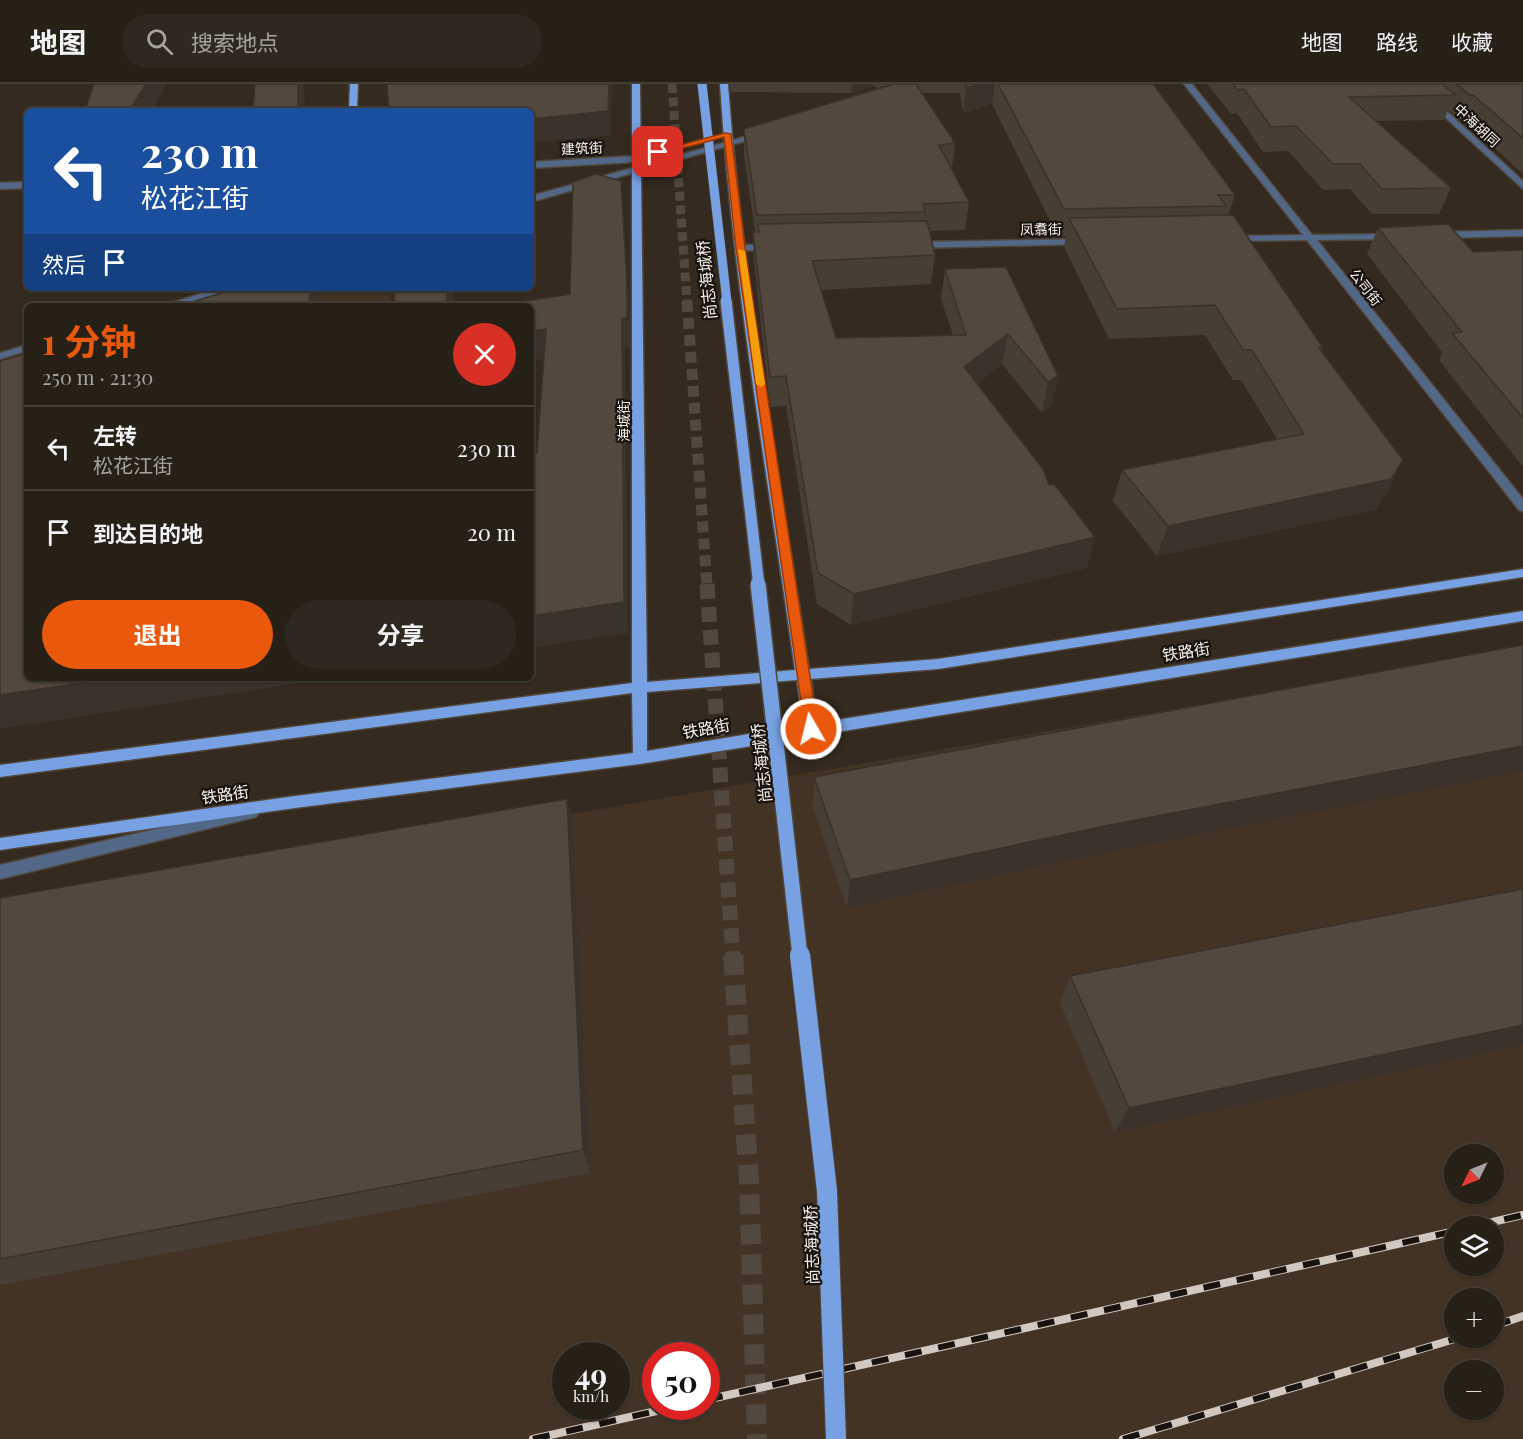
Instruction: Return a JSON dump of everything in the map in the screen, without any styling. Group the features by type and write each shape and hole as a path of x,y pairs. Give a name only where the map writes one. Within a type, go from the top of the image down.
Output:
{"main road":[{"path":"353,108 354,84"},
{"name":"海城街","path":"636,84 640,758"},
{"name":"尚志海城桥","path":"702,84 827,1191 836,1439"},
{"path":"724,84 731,137 740,248 811,729"},
{"name":"铁路街","path":"0,771 640,688 938,664 1523,573"},
{"name":"铁路街","path":"0,844 295,802 640,758 1523,616"}],"street":[{"name":"公司街","path":"1188,84 1523,507"},
{"name":"中海胡同","path":"1413,84 1523,186"},
{"path":"704,140 774,131"},
{"path":"534,198 635,163 731,137"},
{"path":"635,163 658,152"},
{"name":"建筑街","path":"534,165 635,163"},
{"path":"0,186 24,185"},
{"path":"1428,235 1523,233"},
{"path":"1215,240 1405,236"},
{"name":"凤翥街","path":"906,245 1096,242"},
{"path":"740,248 788,247"},
{"path":"178,303 219,291"},
{"path":"0,356 24,349"},
{"path":"0,872 295,802"}],"shaded area":[{"path":"300,291 392,291 390,303 260,303"},
{"path":"1523,648 1523,1439 0,1439 0,914"}],"building":[{"path":"94,84 146,84 131,108 86,108"},
{"path":"255,84 298,84 298,108 253,108"},
{"path":"387,84 609,84 608,111 534,119 534,108 389,108"},
{"path":"894,84 916,84 955,143 939,145 969,202 923,204 925,212 757,215 744,129"},
{"path":"965,84 980,84 966,88"},
{"path":"998,84 1153,84 1235,195 1218,195 1226,206 1064,209"},
{"path":"1233,84 1442,84 1455,95 1349,97 1451,188 1382,189 1360,164 1333,164 1296,126 1271,127 1244,89 1238,90"},
{"path":"1457,84 1523,84 1523,138 1473,95 1469,95"},
{"path":"596,174 621,181 627,284 627,318 622,318 624,602 534,616 534,454 537,453 546,329 534,331 534,303 514,303 570,294 573,182"},
{"path":"1233,215 1323,348 1319,348 1403,460 1391,479 1168,526 1122,470 1304,434 1252,350 1243,350 1215,305 1117,309 1069,218"},
{"path":"927,221 935,255 812,261 836,338 966,335 945,269 1006,267 1058,376 1048,382 1008,334 964,367 1043,469 1049,485 1054,484 1095,537 854,594 818,573 786,376 770,377 753,232 759,232 758,224"},
{"path":"1448,224 1473,252 1523,250 1523,418 1452,333 1462,332 1378,228"},
{"path":"228,291 310,291 309,303 189,303"},
{"path":"394,291 447,291 447,303 395,303"},
{"path":"24,354 24,681 95,681 0,695 0,361"},
{"path":"1523,645 1523,746 1105,826 850,880 814,777"},
{"path":"567,799 583,1150 0,1259 0,898"},
{"path":"1523,889 1523,1025 1129,1108 1070,976"}],"tunnel":[{"path":"672,84 687,302"},
{"path":"687,301 707,586"},
{"path":"707,584 733,956"},
{"path":"733,955 749,1181 757,1439"}],"railway":[{"path":"1504,1219 1523,1215"},
{"path":"720,1397 1444,1233"},
{"path":"1504,1323 1523,1316"},
{"path":"1123,1439 1444,1342"},
{"path":"533,1439 642,1414"}],"slow traffic":[{"path":"741,251 761,384"}],"route":[{"path":"658,152 727,134 740,248 811,729"}]}
